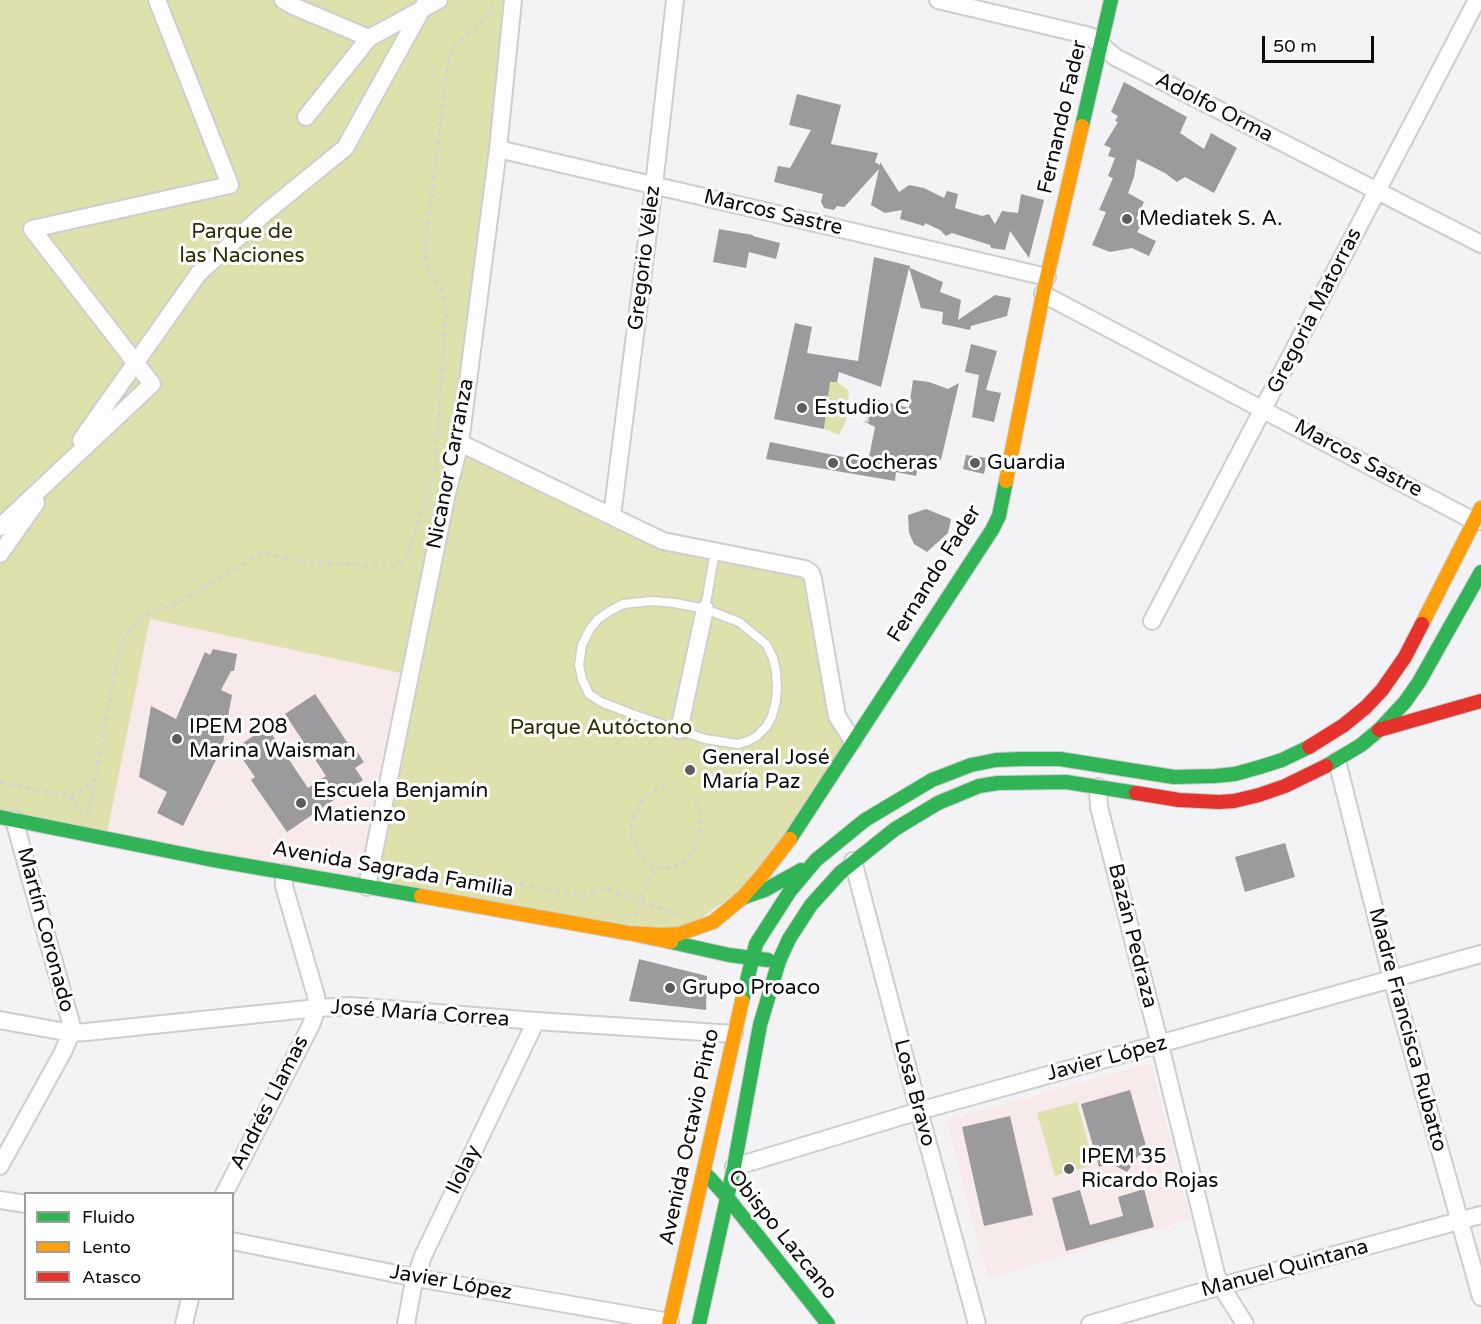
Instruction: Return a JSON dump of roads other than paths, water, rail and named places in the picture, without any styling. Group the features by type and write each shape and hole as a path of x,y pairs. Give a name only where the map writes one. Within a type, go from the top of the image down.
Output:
{"main road":[{"name":"Fernando Fader","path":"628,933 679,934 713,922 742,898 764,874 796,831 992,530 999,516 1043,294 1111,0"},
{"path":"742,898 763,901 865,820 932,780 971,765 996,760 1060,759 1174,777 1197,777 1235,774 1260,767 1315,744 1344,725 1383,690 1405,657 1479,517"},
{"path":"1451,568 1481,560"},
{"path":"699,1324 734,1167 760,1025 779,961 789,939 811,905 829,884 853,861 895,829 938,803 979,786 1020,782 1066,782 1179,800 1234,801 1285,786 1318,771 1361,745 1394,715 1419,682 1481,572"},
{"path":"1379,730 1481,702"},
{"name":"Avenida Sagrada Familia","path":"7,818 210,860 628,933 729,955 779,961"},
{"path":"756,944 763,901 796,831"},
{"path":"756,944 790,891 816,861"},
{"name":"Avenida Octavio Pinto","path":"669,1323 756,944"},
{"name":"Obispo Lazcano","path":"704,1172 727,1197 828,1324"}],"street":[{"path":"0,527 152,384 32,229 230,185 157,0"},
{"path":"284,0 293,6 369,38"},
{"path":"306,117 369,38 424,5 439,0"},
{"name":"Nicanor Carranza","path":"367,887 445,504 460,443 498,149 513,0"},
{"name":"Gregorio Vélez","path":"612,516 675,0"},
{"name":"Adolfo Orma","path":"938,0 1090,36 1115,57 1481,244"},
{"name":"Gregoria Matorras","path":"1152,621 1477,0"},
{"path":"0,554 199,273 265,213 345,148 424,5"},
{"name":"Marcos Sastre","path":"498,149 1047,277"},
{"name":"Marcos Sastre","path":"1043,294 1479,517"},
{"path":"460,443 663,540 805,569 811,573 837,716 853,741"},
{"path":"679,730 705,609"},
{"name":"Madre Francisca Rubatto","path":"1337,761 1392,979 1481,1297"},
{"name":"Bazán Pedraza","path":"1098,786 1099,807 1216,1274 1245,1324"},
{"name":"Martín Coronado","path":"0,1166 63,1052 71,1033 70,1023 7,818"},
{"name":"Losa Bravo","path":"853,861 977,1324"},
{"path":"284,873 284,886 316,996 317,1008"},
{"name":"Javier López","path":"734,1167 919,1111 1481,954"},
{"name":"José María Correa","path":"0,1020 71,1033 351,1006 734,1034"},
{"name":"Andrés Llamas","path":"225,1192 317,1008"},
{"name":"Ilolay","path":"406,1324 413,1286 423,1256 536,1021"},
{"path":"0,1200 24,1204"},
{"name":"Manuel Quintana","path":"1090,1324 1481,1215"},
{"name":"Javier López","path":"234,1241 417,1278 669,1323"},
{"path":"184,1324 190,1300"}],"lane":[{"path":"705,609 715,550"},
{"path":"652,601 705,609 739,622 766,644 776,671 776,701 772,716 757,736 738,744 705,739 679,730 600,702 590,694 582,679 579,665 582,645 590,629 610,610 623,604 652,601"}],"place":[{"name":"Mediatek S. A.","path":"1127,219"},
{"name":"Estudio C","path":"802,408"},
{"name":"Cocheras","path":"833,463"},
{"name":"Guardia","path":"975,463"},
{"name":"IPEM 208 Marina Waisman","path":"177,739"},
{"name":"General José María Paz","path":"690,770"},
{"name":"Escuela Benjamín Matienzo","path":"301,803"},
{"name":"Grupo Proaco","path":"670,988"},
{"name":"IPEM 35 Ricardo Rojas","path":"1069,1169"}],"park label":[{"name":"Parque de las Naciones","path":"242,244"},
{"name":"Parque Autóctono","path":"601,728"}]}
